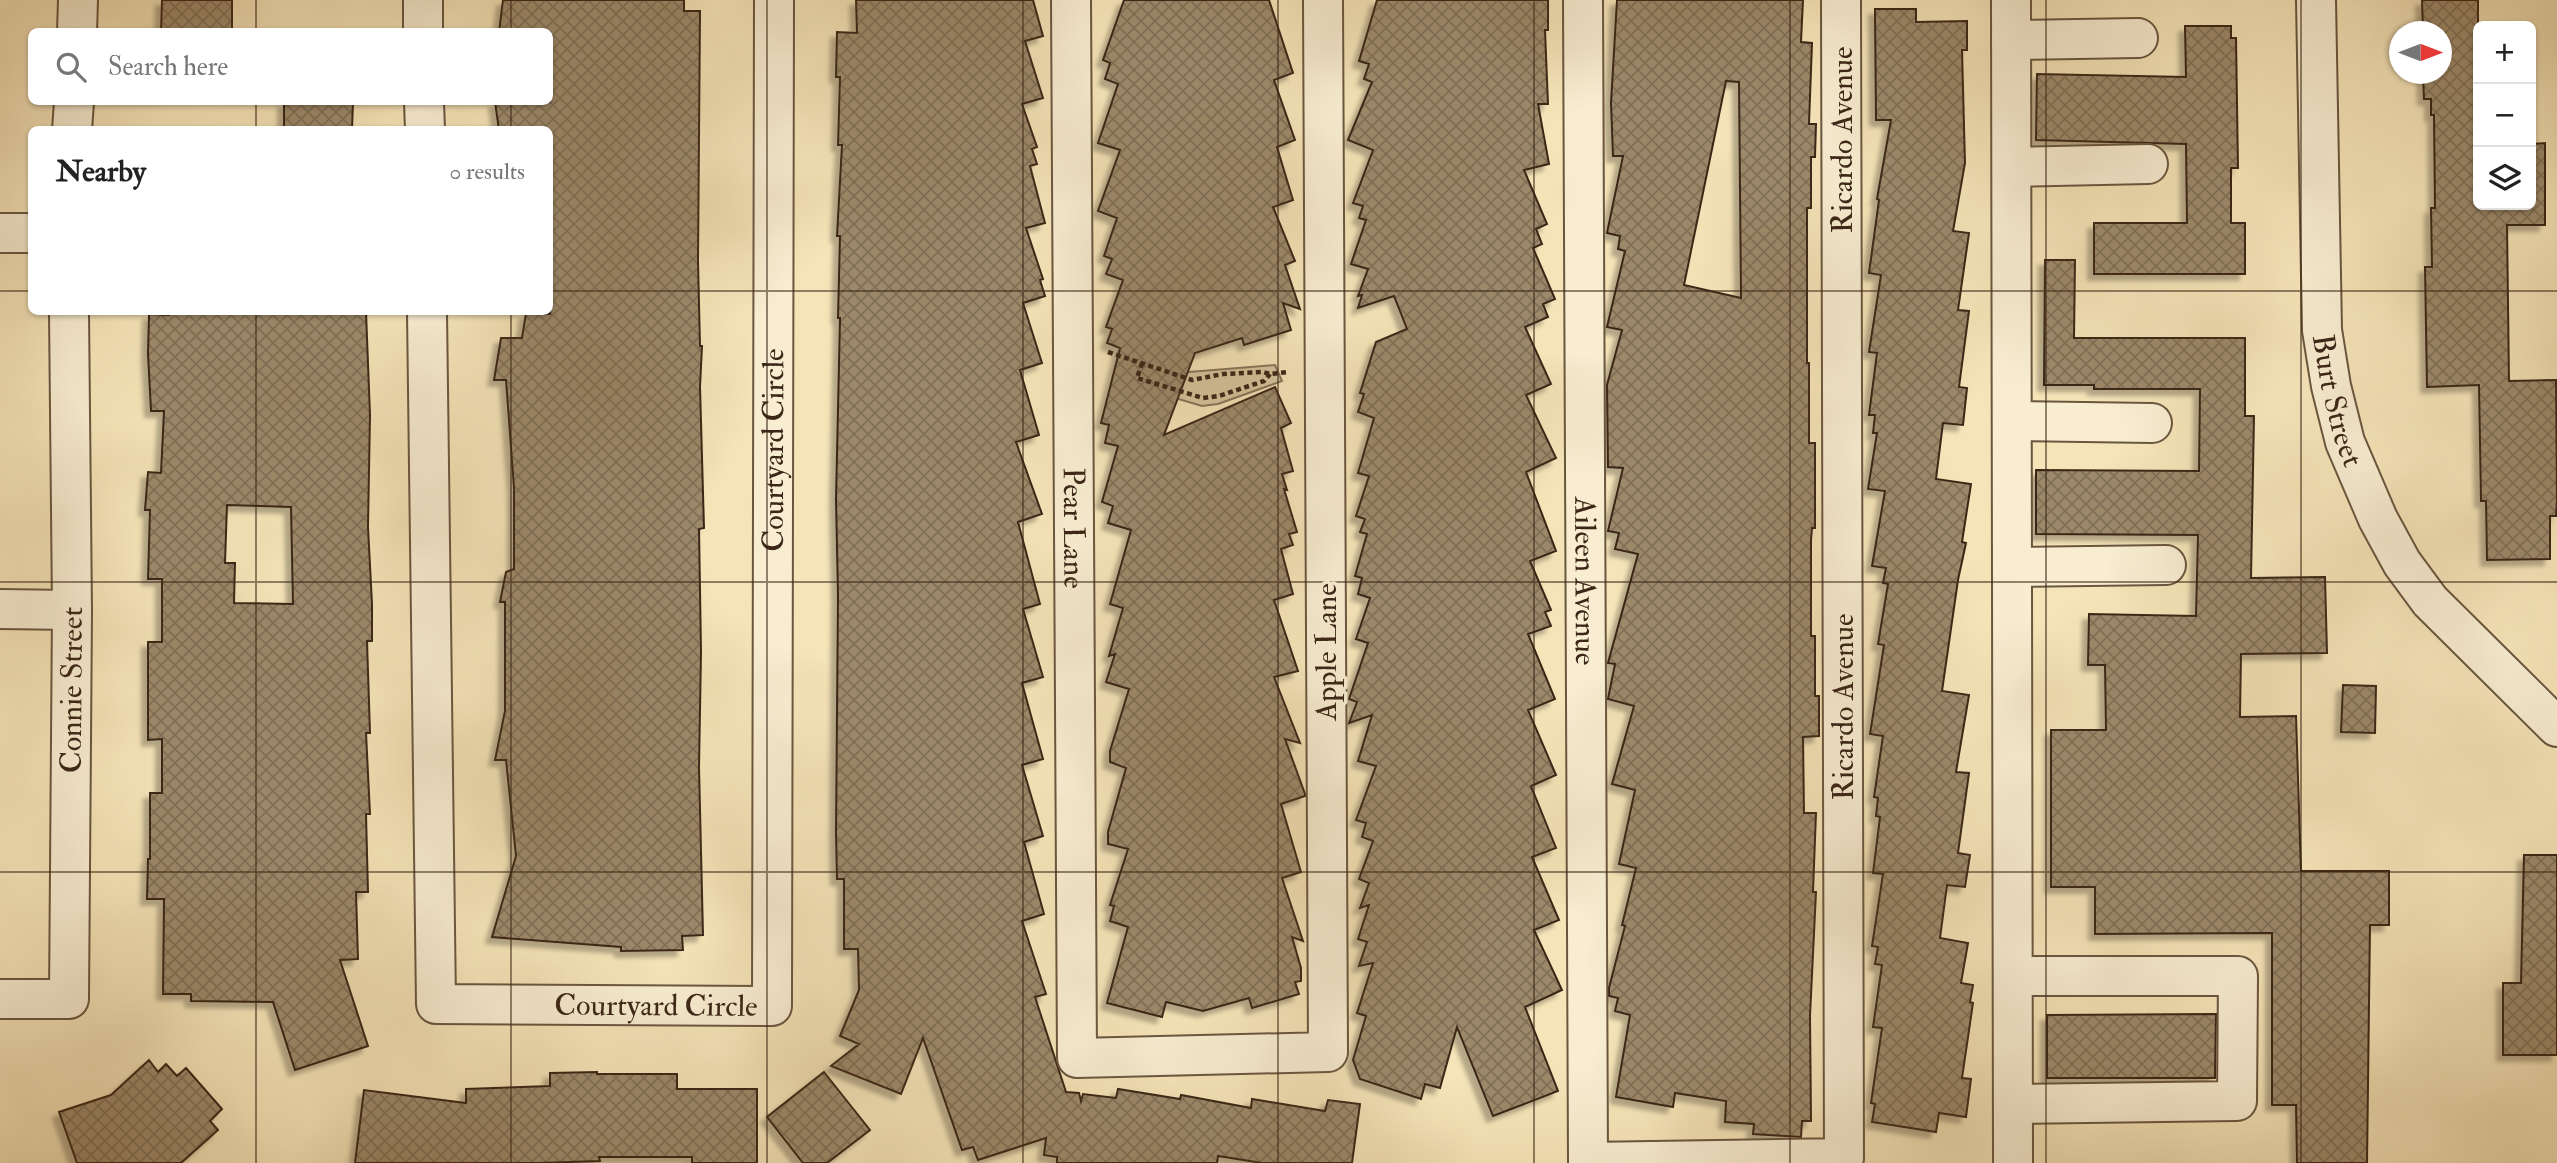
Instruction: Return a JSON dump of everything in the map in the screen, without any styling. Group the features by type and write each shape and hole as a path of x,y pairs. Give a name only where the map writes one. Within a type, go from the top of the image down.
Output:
{"street":[{"path":"76,28 78,0"},
{"path":"423,0 423,28"},
{"name":"Courtyard Circle","path":"427,315 436,1004 772,1006 774,0"},
{"name":"Pear Lane","path":"1071,0 1077,1058"},
{"name":"Apple Lane","path":"1077,1058 1328,1052 1323,0"},
{"name":"Aileen Avenue","path":"1583,0 1588,1162"},
{"name":"Ricardo Avenue","path":"1588,1162 1844,1158 1842,0"},
{"path":"2011,0 2013,1163"},
{"name":"Burt Street","path":"2316,0 2322,330 2331,386 2345,442 2378,519 2402,563 2430,601 2552,711"},
{"path":"2011,40 2138,38"},
{"path":"72,126 74,105"},
{"path":"424,105 425,126"},
{"path":"2012,167 2148,164"},
{"path":"0,233 28,233"},
{"name":"Connie Street","path":"0,999 69,999 72,610 69,315"},
{"path":"2012,421 2152,423"},
{"path":"2012,567 2166,565"},
{"path":"0,609 72,610"},
{"path":"2013,976 2238,976 2237,1101 2013,1104"}],"path":[{"path":"1072,350 1110,352 1192,380 1223,374 1278,372"},
{"path":"1142,363 1137,378 1203,398 1219,396 1264,381 1270,374"}],"shaded area":[{"path":"1137,355 1189,372 1275,365 1282,381 1218,404 1202,406 1128,384"}],"building":[{"path":"162,0 232,0 232,28 161,28"},
{"path":"503,0 684,0 684,11 700,11 698,261 704,528 699,529 699,767 703,935 682,936 683,950 621,951 621,947 492,937 516,856 506,760 495,760 505,711 505,602 500,602 506,572 514,569 514,488 506,380 494,380 501,338 522,338 526,315 553,315 553,126 498,126 495,105 553,105 553,28 500,28"},
{"path":"856,0 1033,0 1043,36 1025,41 1043,98 1022,104 1037,147 1032,149 1037,164 1030,166 1045,223 1026,228 1043,279 1040,280 1045,296 1023,303 1042,363 1020,370 1039,435 1016,442 1042,514 1018,522 1040,604 1023,609 1043,677 1022,683 1043,759 1022,765 1043,836 1024,842 1044,914 1022,921 1046,994 1035,997 1066,1092 1079,1093 1081,1101 1083,1094 1116,1098 1118,1089 1180,1099 1181,1095 1251,1108 1252,1099 1325,1111 1328,1100 1360,1104 1352,1163 1262,1163 1218,1156 1217,1163 1057,1163 1057,1157 1044,1155 1046,1138 978,1160 973,1147 962,1150 923,1038 901,1094 831,1066 859,1044 840,1036 859,990 858,949 844,949 844,879 837,879 836,833 836,500 840,318 840,236 837,236 842,145 838,145 840,77 836,77 837,32 857,33"},
{"path":"1124,0 1269,0 1293,73 1274,80 1295,140 1277,147 1293,200 1273,207 1295,261 1285,265 1300,309 1283,303 1291,330 1244,345 1242,338 1195,353 1164,435 1275,387 1291,423 1281,428 1293,471 1282,474 1297,532 1289,534 1293,545 1281,549 1293,594 1274,600 1298,671 1274,677 1300,743 1285,739 1305,794 1281,804 1301,872 1282,878 1303,941 1292,937 1301,968 1301,981 1295,982 1299,994 1252,1008 1249,998 1203,1011 1166,1002 1162,1017 1107,1003 1128,927 1110,921 1114,906 1110,905 1128,849 1108,844 1108,832 1126,768 1110,762 1110,751 1129,689 1106,682 1115,654 1109,656 1123,608 1110,604 1131,530 1108,523 1113,506 1102,502 1118,446 1105,443 1109,425 1101,423 1120,348 1107,343 1112,329 1106,327 1123,280 1106,274 1112,259 1104,256 1117,218 1098,211 1120,150 1098,143 1118,84 1105,79 1110,63 1103,60"},
{"path":"1377,0 1548,0 1548,30 1545,30 1548,104 1538,104 1549,164 1524,170 1547,224 1536,229 1542,244 1533,248 1555,299 1543,304 1548,317 1525,327 1551,384 1526,395 1556,458 1526,472 1556,551 1530,561 1551,610 1545,612 1551,626 1528,634 1555,699 1528,710 1556,775 1531,786 1556,848 1532,857 1559,920 1534,930 1562,990 1525,1007 1558,1091 1493,1116 1457,1027 1440,1088 1425,1084 1421,1099 1360,1079 1353,1060 1366,1016 1357,1013 1373,963 1359,966 1367,942 1358,939 1369,905 1360,908 1369,883 1359,879 1373,841 1362,837 1366,823 1356,820 1376,766 1358,761 1372,715 1349,723 1357,702 1349,699 1368,643 1356,639 1370,598 1358,594 1362,578 1355,576 1367,534 1360,532 1365,519 1356,516 1369,476 1358,473 1374,418 1358,412 1364,394 1360,393 1376,342 1407,329 1394,296 1358,308 1362,295 1358,296 1368,269 1351,264 1366,220 1359,218 1363,206 1353,203 1373,150 1348,140 1372,82 1364,79 1369,64 1359,61"},
{"path":"1617,0 1803,0 1801,42 1812,43 1809,124 1816,124 1815,157 1811,157 1811,208 1807,208 1807,363 1809,443 1815,443 1811,636 1815,636 1815,696 1819,696 1819,736 1803,737 1804,813 1816,813 1813,892 1816,892 1810,1016 1811,1121 1802,1121 1801,1137 1753,1134 1754,1124 1725,1122 1726,1101 1675,1093 1673,1107 1616,1097 1630,1015 1615,1011 1618,998 1609,996 1609,988 1636,868 1619,864 1635,790 1612,784 1634,706 1608,699 1615,664 1608,663 1638,554 1615,549 1619,533 1608,531 1623,468 1608,467 1607,385 1622,330 1607,327 1625,251 1618,249 1620,236 1607,233 1623,156 1613,156 1611,103","holes":["1726,81 1739,82 1741,298 1684,285"]},
{"path":"2422,0 2478,0 2478,21 2473,21 2473,210 2536,210 2536,144 2545,143 2545,225 2507,225 2509,381 2556,380 2557,501 2556,516 2550,516 2550,559 2487,560 2486,501 2481,501 2479,385 2427,387 2425,267 2432,267 2431,208 2435,208 2434,115 2431,115 2431,99 2424,99 2423,84 2452,84 2452,21 2423,21"},
{"path":"1875,9 1916,9 1916,22 1967,21 1967,50 1962,50 1965,163 1953,231 1969,233 1958,310 1969,311 1959,387 1967,388 1963,425 1943,423 1936,479 1971,484 1962,542 1966,543 1942,691 1969,695 1956,772 1969,773 1958,853 1970,855 1965,887 1947,885 1940,938 1968,943 1961,983 1973,985 1970,1002 1973,1003 1962,1078 1971,1079 1966,1117 1939,1113 1936,1132 1872,1122 1875,1104 1871,1103 1882,1028 1873,1027 1882,965 1875,964 1878,947 1872,946 1883,874 1873,873 1880,817 1876,816 1878,798 1874,797 1883,736 1870,734 1884,645 1878,644 1888,584 1883,583 1886,568 1872,566 1885,491 1868,489 1877,433 1873,433 1875,415 1869,415 1877,353 1869,352 1881,275 1869,273 1877,199 1891,120 1876,120"},
{"path":"2185,26 2231,26 2231,38 2236,38 2238,168 2231,168 2231,223 2245,223 2245,274 2094,274 2094,223 2187,223 2186,144 2036,140 2037,74 2186,77"},
{"path":"284,105 353,105 352,126 284,126"},
{"path":"2045,260 2075,260 2074,338 2245,338 2245,416 2254,416 2251,578 2325,577 2327,653 2241,654 2240,717 2296,716 2301,871 2389,871 2389,925 2370,925 2367,1163 2297,1163 2296,1105 2272,1105 2272,933 2095,934 2095,887 2051,887 2051,730 2106,730 2105,665 2088,665 2089,614 2196,616 2198,535 2036,534 2036,470 2199,471 2200,389 2094,389 2094,385 2044,385"},
{"path":"149,315 366,315 370,415 368,527 372,604 372,641 367,641 370,733 366,733 370,814 366,814 368,892 356,892 358,959 340,960 368,1046 295,1070 273,1002 191,1001 191,994 163,994 164,899 147,899 150,793 162,793 162,739 148,740 148,642 162,642 162,579 148,579 150,510 145,510 148,472 161,473 164,411 151,411","holes":["227,505 291,507 293,604 234,603 235,563 225,563"]},
{"path":"2343,685 2376,686 2375,733 2341,732"},
{"path":"2524,855 2557,855 2557,1055 2503,1055 2503,983 2521,983"},
{"path":"2216,1014 2215,1078 2047,1078 2047,1015"},
{"path":"149,1060 158,1072 166,1064 177,1076 186,1068 222,1109 210,1121 218,1130 181,1163 77,1163 59,1112 111,1095"},
{"path":"824,1072 870,1130 827,1163 803,1163 767,1117"},
{"path":"550,1073 677,1074 677,1089 757,1089 757,1163 692,1163 692,1157 599,1157 600,1161 538,1163 355,1163 364,1090 466,1103 466,1089 550,1086"}]}
